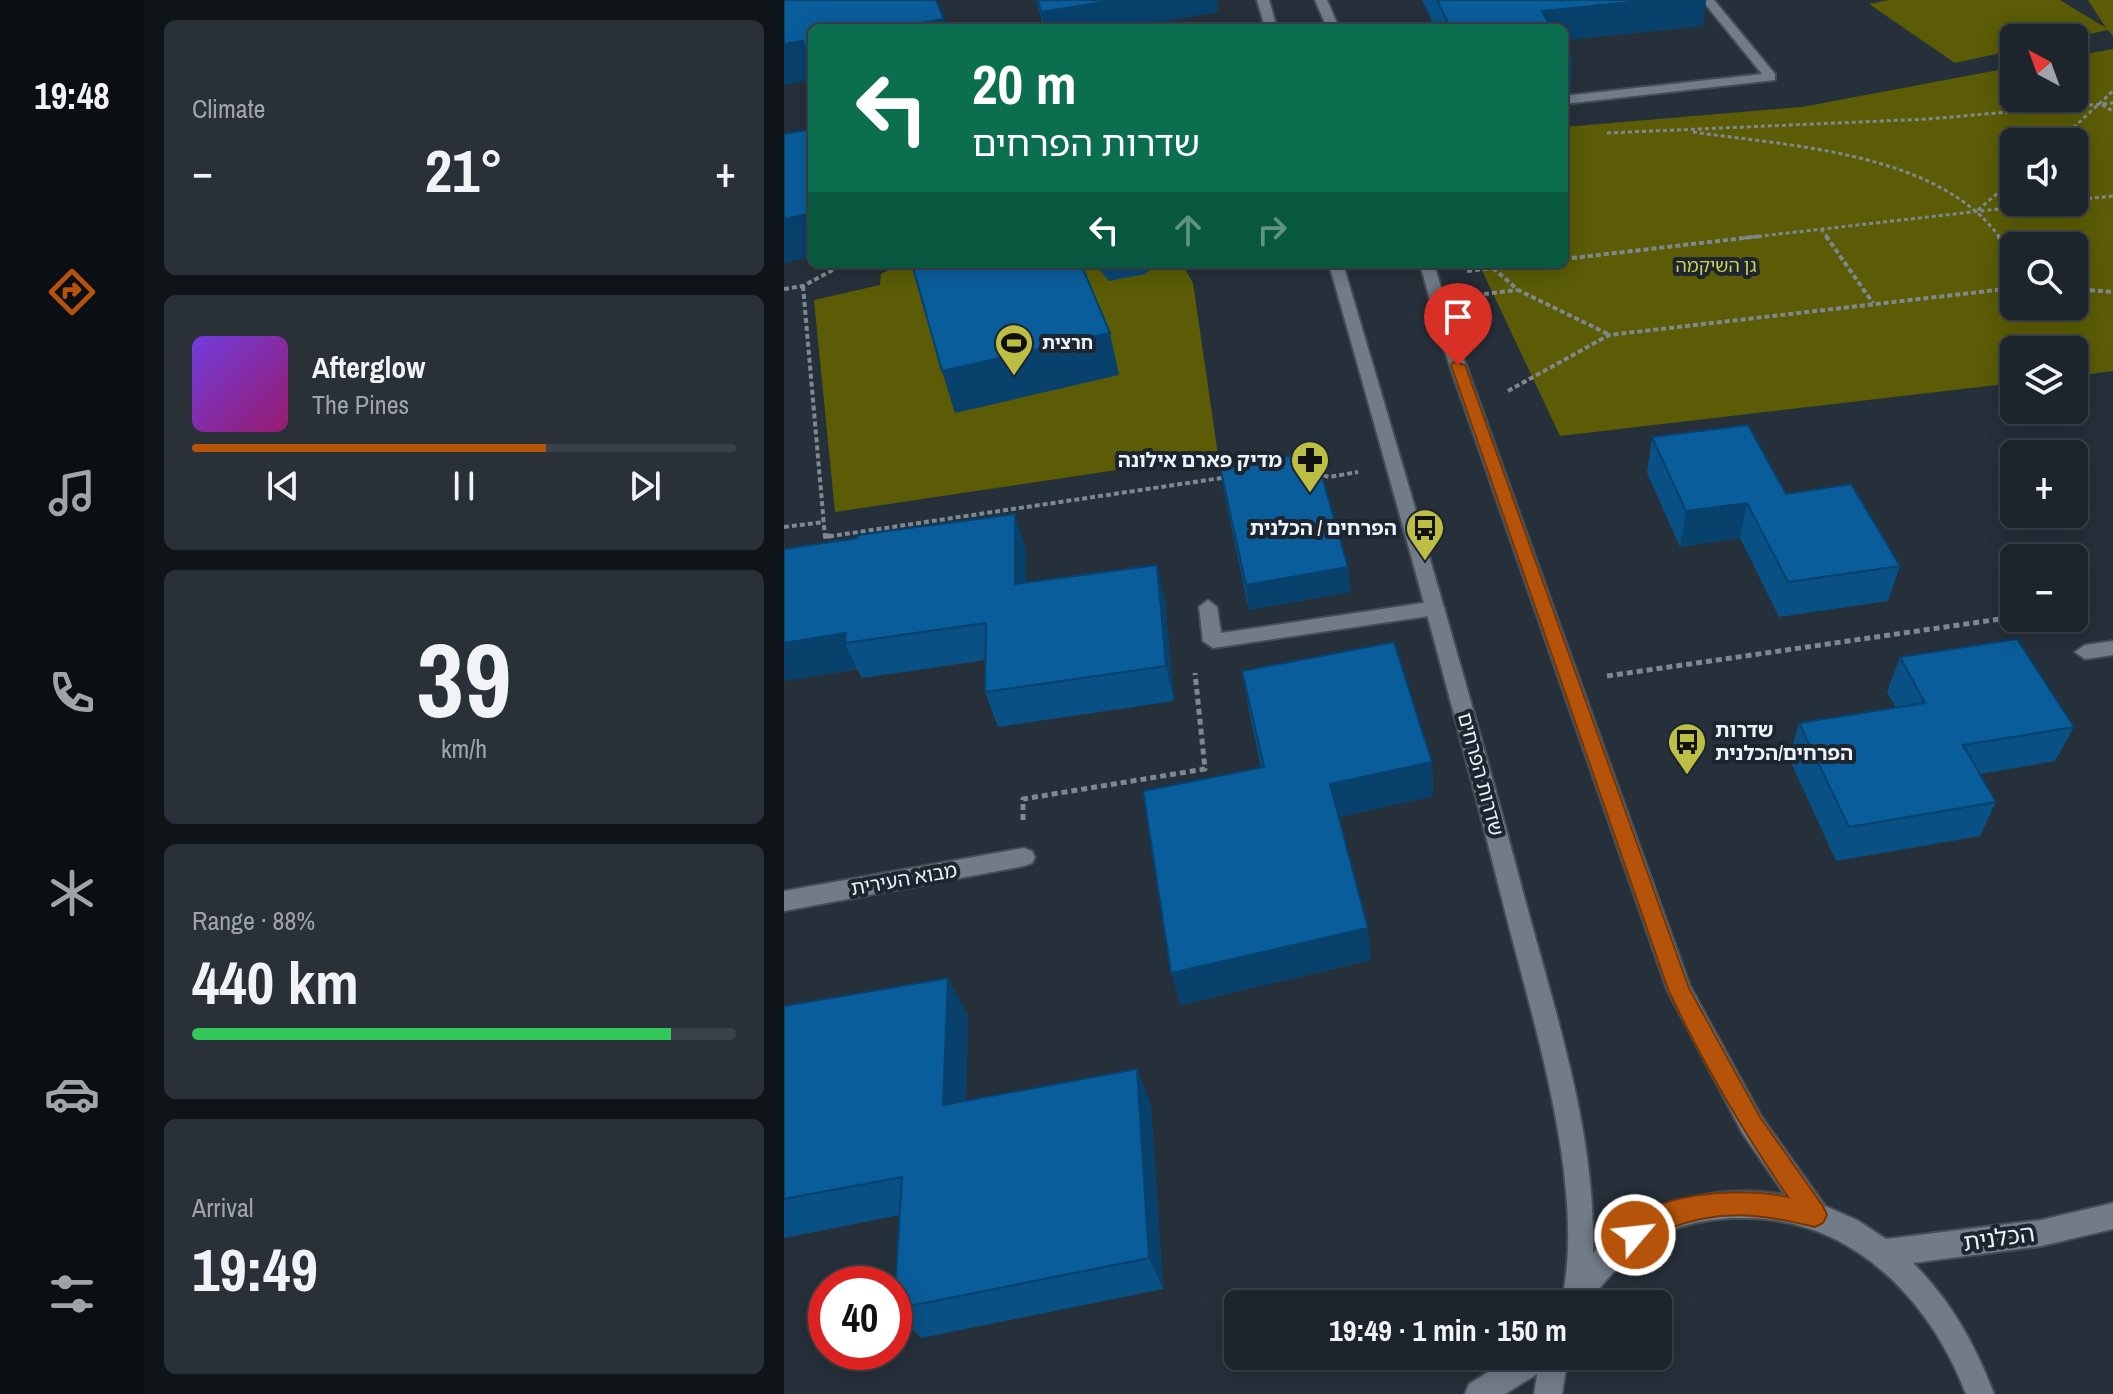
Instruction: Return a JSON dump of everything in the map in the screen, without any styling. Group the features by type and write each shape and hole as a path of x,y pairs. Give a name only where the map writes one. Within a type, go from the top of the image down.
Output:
{"street":[{"path":"1263,0 1270,24"},
{"path":"1321,0 1331,24"},
{"path":"1568,100 1771,77 1708,0"},
{"name":"שדרות הפרחים","path":"1337,268 1436,608 1560,1078 1581,1206 1576,1290"},
{"path":"1428,270 1473,410 1679,989 1706,1046 1752,1125 1815,1215"},
{"path":"1208,607 1213,641 1436,608"},
{"path":"2085,652 2113,648"},
{"name":"מבוא העירית","path":"784,901 1024,857"},
{"path":"1582,1290 1612,1250 1657,1220 1706,1204 1761,1202 1815,1215 1850,1231 1884,1253 1931,1301 1967,1358 1980,1394"},
{"name":"הכלנית","path":"1884,1253 2041,1233 2113,1216"},
{"path":"1479,1394 1518,1370"},
{"path":"1548,1394 1552,1370"}],"path":[{"path":"2074,128 2113,91"},
{"path":"1593,134 1928,119 2101,105 2113,101"},
{"path":"2101,105 2113,111"},
{"path":"1680,129 1862,161 1947,189 1977,210 2000,240"},
{"path":"1977,210 2000,191"},
{"path":"2088,199 2113,196"},
{"path":"1568,259 2000,208"},
{"path":"1821,229 1874,304"},
{"path":"784,289 803,286 837,268"},
{"path":"1428,270 1493,268 1518,290 1609,335"},
{"path":"803,286 825,537 1230,477"},
{"path":"1473,410 1609,335 2000,290"},
{"path":"2088,290 2113,292"},
{"path":"1305,471 1329,477 1396,467"},
{"path":"784,527 824,522"},
{"path":"1570,682 2000,619"},
{"path":"1024,857 1023,799 1205,769 1193,644 1213,641"}],"green space":[{"path":"1889,0 2060,0 2106,28 2088,0 2113,0 2113,36 2108,30 2088,34 2088,24 2000,24 2000,53 1955,63 1869,4"},
{"name":"גן השיקמה","path":"2113,49 2113,371 2088,374 2088,336 2000,336 2000,385 1560,436 1481,268 1568,268 1568,127 1802,107 2000,70 2000,112 2088,112 2088,53"},
{"name":"חרצית","path":"893,268 1184,268 1193,283 1218,455 835,512 814,300 880,285 881,274"}],"water":[{"path":"1153,268 1145,274 1109,281 1099,269"}],"building":[{"path":"784,0 936,0 944,19 915,24 808,24 808,59 803,41 784,44"},
{"path":"1038,0 1115,0 1041,12"},
{"path":"1437,0 1651,0 1542,11 1550,24 1435,23 1448,22"},
{"path":"808,130 808,214 784,219 784,134"},
{"path":"913,268 1083,268 1110,333 942,371"},
{"path":"1748,425 1786,494 1851,484 1900,566 1788,582 1747,503 1686,511 1652,437"},
{"path":"1315,452 1348,567 1246,585 1220,467"},
{"path":"1015,514 1015,584 1157,565 1166,666 985,692 986,623 845,643 846,633 784,643 784,549 857,538 858,535"},
{"path":"2017,639 2074,727 1963,745 1996,802 1849,827 1799,723 1925,703 1900,657"},
{"path":"1394,642 1432,762 1330,784 1368,928 1171,973 1143,791 1264,767 1242,671"},
{"path":"948,978 943,1105 1137,1069 1149,1258 912,1305 912,1266 897,1266 902,1177 784,1199 784,1006"}],"place":[{"name":"חרצית","path":"1014,377"},
{"name":"מדיק פארם אילונה","path":"1310,494"},
{"name":"הפרחים / הכלנית","path":"1425,562"},
{"name":"שדרות הפרחים/הכלנית","path":"1687,776"}],"route":[{"path":"1458,365 1679,989 1706,1046 1752,1125 1815,1215 1761,1202 1706,1204 1657,1220 1635,1235"}]}
